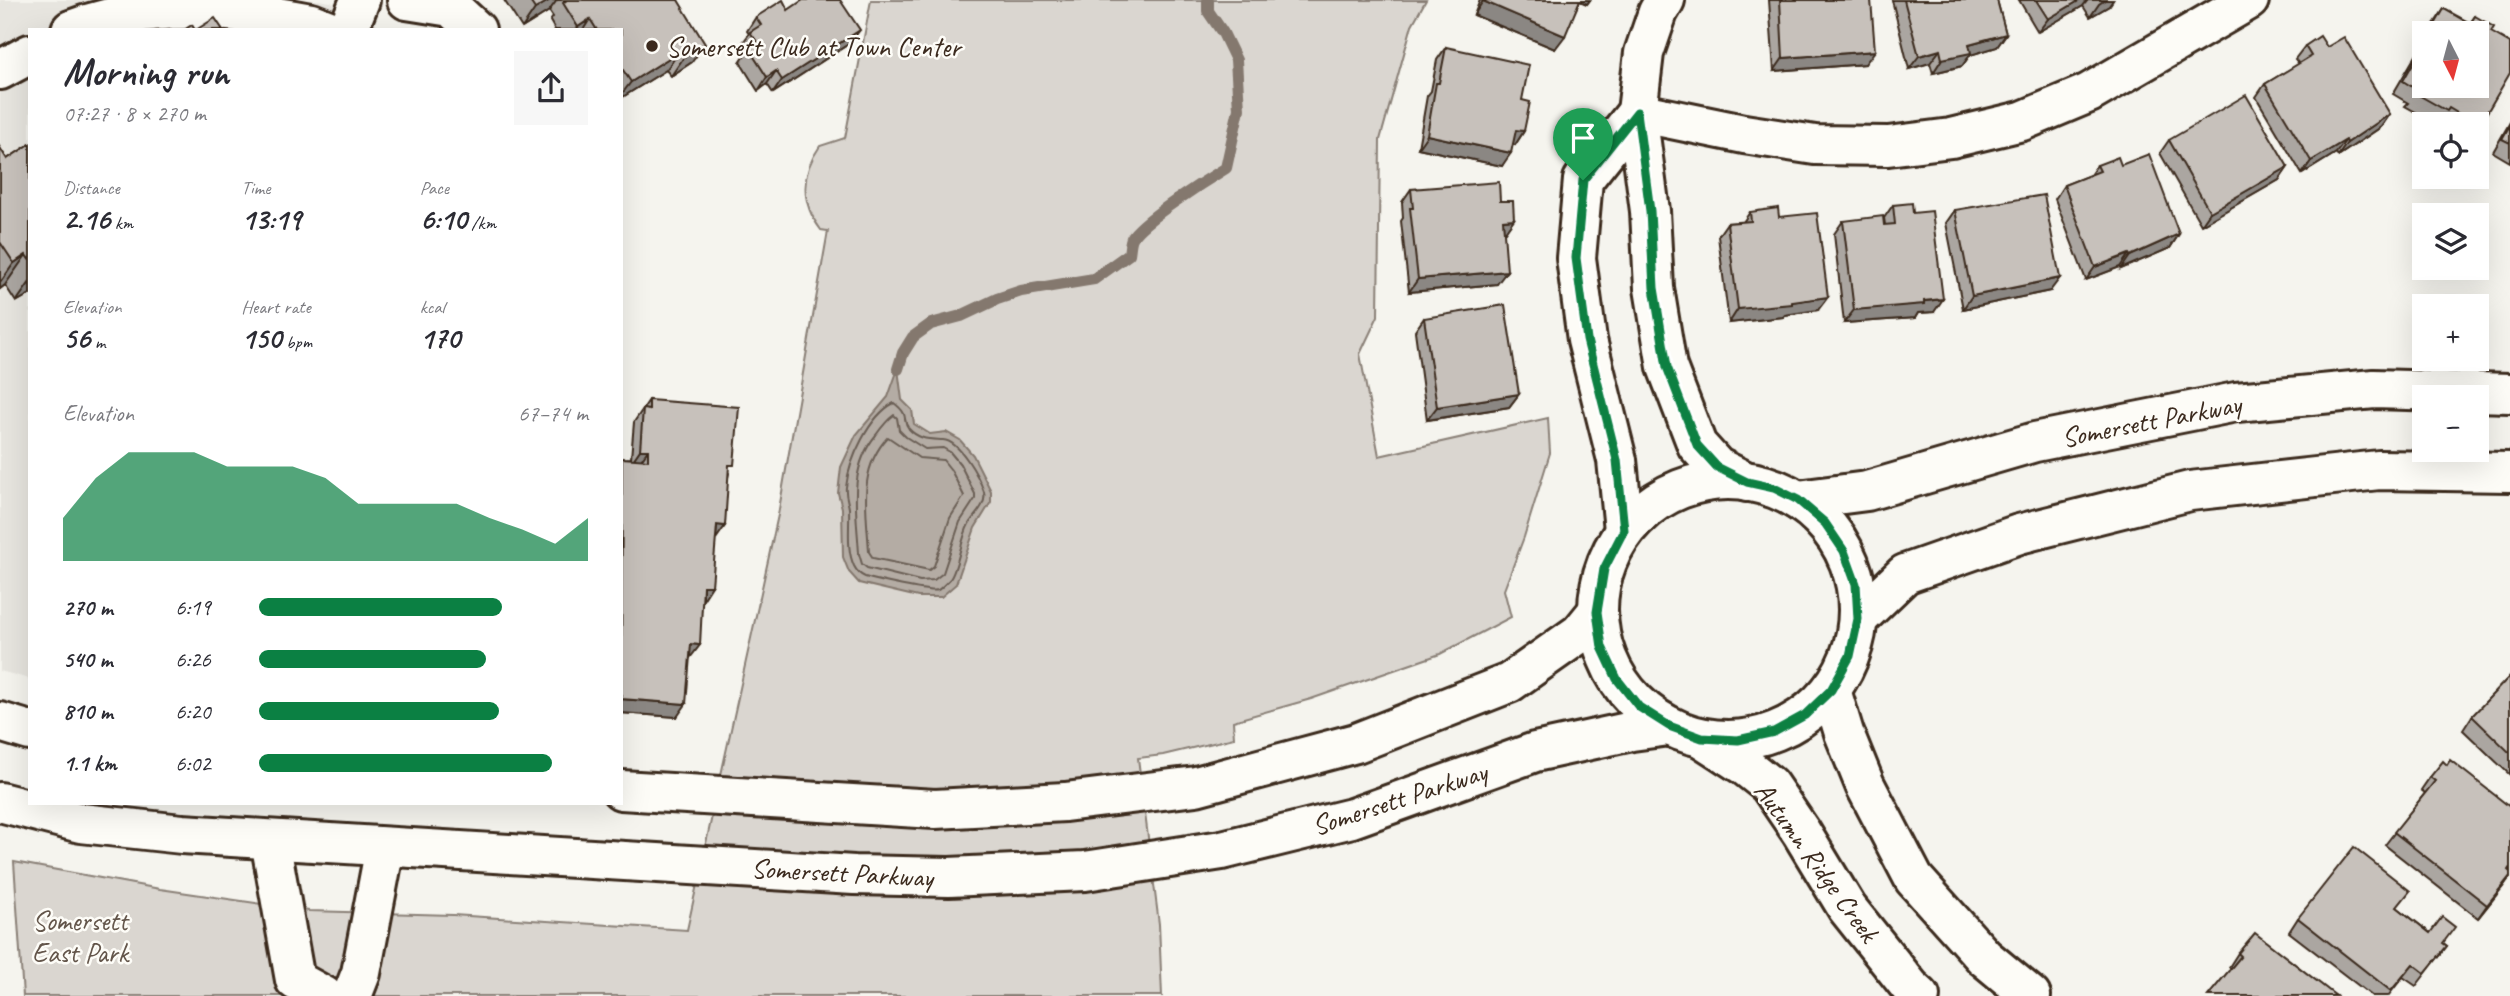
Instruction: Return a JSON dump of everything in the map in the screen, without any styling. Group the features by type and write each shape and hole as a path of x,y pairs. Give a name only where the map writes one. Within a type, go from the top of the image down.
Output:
{"main road":[{"path":"349,28 360,0"},
{"path":"407,0 451,7 474,28"},
{"path":"1665,0 1644,53 1637,112 1650,211 1654,288 1667,367 1697,445 1717,467 1747,482"},
{"path":"1637,112 1744,134 1815,145 1888,146 1951,138 2022,121 2089,93 2249,0"},
{"path":"74,28 120,6 154,1 187,1 311,23 324,28"},
{"path":"0,70 28,55"},
{"path":"1624,530 1617,460 1587,340 1576,258 1583,180 1637,112"},
{"name":"Somersett Parkway","path":"1798,500 1867,491 2035,442 2235,402 2374,389 2510,393"},
{"path":"1858,619 1905,574 2019,534 2190,491 2379,470 2510,471"},
{"path":"1624,530 1649,506 1679,489 1713,481 1747,482 1774,488 1798,500"},
{"name":"Somersett Parkway","path":"0,802 82,823 182,834 854,875 949,877 1085,871 1222,850 1339,821 1535,752 1611,735 1685,732 1738,740 1774,732 1805,715 1831,690 1850,656 1858,619 1856,584 1844,551 1825,523 1798,500"},
{"name":"Autumn Ridge Creek","path":"1624,530 1604,569 1597,612 1602,647 1617,679 1639,707 1745,766 1769,785 1847,908 1920,996"},
{"path":"623,790 935,809 1065,802 1196,786 1356,743 1509,683 1580,633 1597,612"},
{"path":"1831,690 1844,733 1865,785 1914,879 1984,957 2031,996"},
{"path":"0,722 28,730"},
{"path":"270,840 295,980 324,996"},
{"path":"352,996 361,973 386,847"}],"shaded area":[{"path":"0,0 318,0 331,2 377,25 380,28 28,28 28,678 0,671"}],"green space":[{"name":"Somersett East Park","path":"871,0 1426,0 1412,25 1380,140 1378,316 1360,354 1379,456 1548,418 1550,453 1504,590 1511,617 1440,654 1311,699 1233,721 1234,738 1163,755 1138,758 1159,924 1162,996 23,996 14,862 160,889 309,911 453,915 687,930 778,515 828,231 821,230 809,209 806,177 820,146 845,138"}],"water":[{"path":"898,369 902,400 912,410 914,424 930,434 946,432 960,440 973,455 991,491 991,502 975,528 956,584 941,597 918,597 859,583 849,572 843,557 842,508 838,493 841,467 856,435 888,397"}],"building":[{"path":"529,0 550,0 535,9"},
{"name":"Somersett Club at Town Center","path":"567,0 678,0 705,44 684,57 680,51 631,82 623,70 623,28 596,28 590,19 578,27 563,3"},
{"path":"783,0 788,10 803,0 840,0 860,30 782,80 776,71 767,77 749,49 758,43 750,32 761,25 756,17"},
{"path":"1484,0 1580,0 1565,36"},
{"path":"1780,0 1871,0 1875,51 1783,58"},
{"path":"1904,0 1997,0 2006,34 1969,44 1971,53 1942,59 1940,50 1919,56"},
{"path":"2036,0 2080,0 2048,19"},
{"path":"2444,9 2465,21 2437,21"},
{"path":"215,18 222,28 199,28"},
{"path":"2489,24 2494,27 2491,32 2510,43 2510,73 2487,112 2456,112 2449,108 2447,111 2424,98 2489,98"},
{"path":"2320,36 2327,47 2344,37 2390,114 2347,143 2346,140 2311,161 2265,84 2311,56 2305,46"},
{"path":"1446,47 1529,65 1522,100 1530,102 1524,131 1516,130 1511,153 1427,135 1436,83 1439,83"},
{"path":"2412,65 2412,87 2403,81"},
{"path":"2246,95 2288,167 2210,212 2169,140"},
{"path":"2510,125 2510,143 2502,139"},
{"path":"28,145 28,258 26,255 14,263 0,242 0,148 7,159"},
{"path":"2149,154 2179,234 2130,256 2129,254 2095,267 2064,185 2100,171 2097,165 2118,157 2121,165"},
{"path":"1499,182 1500,201 1513,201 1514,219 1503,220 1507,271 1418,279 1410,208 1413,208 1411,189"},
{"path":"2044,195 2060,278 1972,296 1955,210"},
{"path":"1912,203 1913,213 1932,211 1943,299 1924,301 1924,304 1854,310 1843,221 1883,216 1884,225 1895,224 1893,205"},
{"path":"1778,208 1779,217 1817,213 1828,297 1792,304 1738,309 1727,223 1751,221 1750,212"},
{"path":"1505,305 1519,394 1437,407 1424,318"},
{"path":"649,400 739,407 734,465 729,465 725,526 717,525 712,586 703,586 700,645 691,644 686,704 623,699 623,458 648,460 648,450 640,450 643,409 649,410"},
{"path":"2510,676 2510,753 2472,716"},
{"path":"2450,760 2510,807 2510,876 2487,905 2394,832 2435,781 2430,777 2443,761 2447,765"},
{"path":"2354,847 2410,891 2397,907 2430,933 2442,917 2455,927 2443,943 2447,946 2425,973 2413,964 2391,991 2298,918"},
{"path":"2255,933 2336,996 2208,996 2241,956 2238,953"}],"waterway":[{"path":"898,369 903,353 913,337 931,324 961,316 1021,291 1094,279 1129,254 1132,238 1148,222 1226,168 1239,109 1236,60 1223,33 1208,11 1208,0"}],"place":[{"name":"Somersett Club at Town Center","path":"652,46"}],"route":[{"path":"1637,112 1650,211 1654,288 1667,367 1697,445 1717,467 1747,482 1774,488 1798,500 1825,523 1844,551 1856,584 1858,619 1850,656 1831,690 1805,715 1774,732 1738,740 1702,738 1669,726 1639,707 1617,679 1602,647 1597,612 1604,569 1624,530 1617,460 1587,340 1576,258 1583,180 1637,112"}]}
